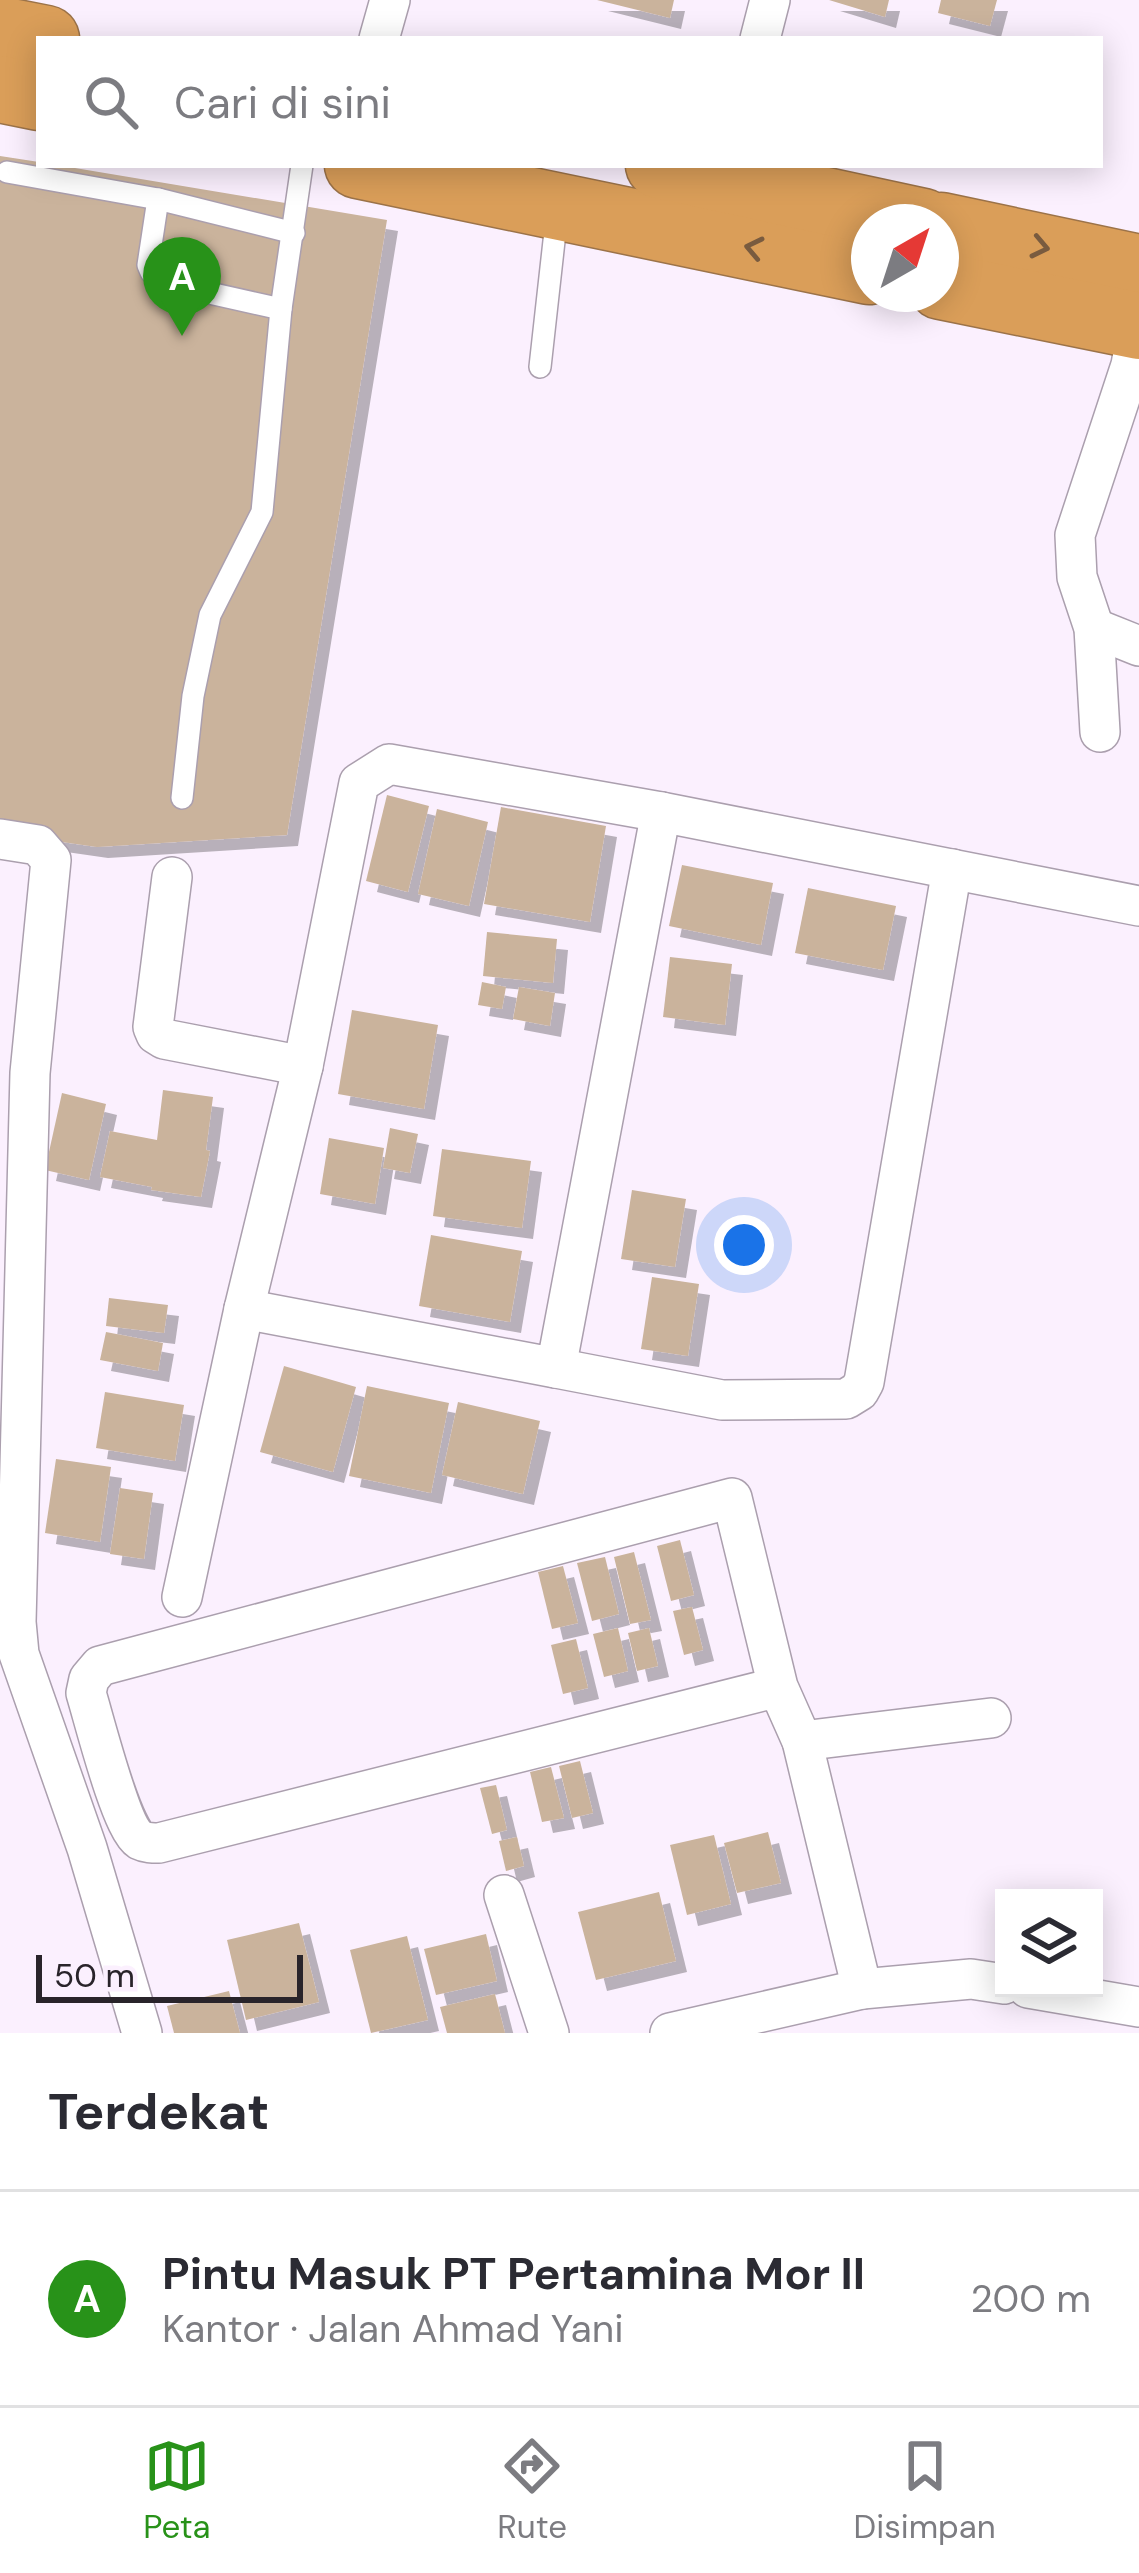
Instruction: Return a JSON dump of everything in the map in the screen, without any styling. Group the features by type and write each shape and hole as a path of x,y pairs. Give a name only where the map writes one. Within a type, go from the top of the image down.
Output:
{"highway":[{"path":"21,39 36,87"},
{"path":"372,168 851,267"},
{"path":"688,168 726,172 852,204"},
{"path":"959,230 1139,268"},
{"path":"959,290 1139,326"}],"street":[{"path":"380,36 390,0"},
{"path":"761,36 770,0"},
{"path":"1100,732 1094,628 1077,577 1075,535 1132,364 1139,326"},
{"path":"1094,628 1139,646"},
{"path":"182,1598 302,1066 359,783 372,772 388,764 1139,906"},
{"path":"556,1368 661,812"},
{"path":"0,839 38,845 51,860 29,1073 16,1622 9,1656 87,1848 142,2033"},
{"path":"244,1309 722,1400 845,1399 860,1391 952,869"},
{"path":"172,877 153,1027 156,1034 302,1066"},
{"path":"778,1687 159,1843 144,1843 135,1837 124,1817 86,1693 89,1679 100,1666 732,1498 778,1687 802,1741 862,1989"},
{"path":"802,1741 991,1718"},
{"path":"504,1895 549,2033"},
{"path":"670,2033 862,1989 971,1978 995,1982"},
{"path":"1048,1997 1088,2015 1139,2007"}],"lane":[{"path":"182,798 193,696 210,615 262,512 281,309 302,168"},
{"path":"7,172 158,199 294,233"},
{"path":"158,199 148,265 157,278 281,309"},
{"path":"541,367 557,207"}],"building":[{"path":"597,0 674,0 670,18"},
{"path":"829,0 889,0 885,17"},
{"path":"941,0 997,0 990,26 938,13"},
{"path":"0,156 36,162 36,168 75,168 387,220 287,835 97,847 0,833"},
{"path":"387,795 429,806 408,892 366,881"},
{"path":"501,807 606,826 590,922 484,904"},
{"path":"437,809 488,822 469,906 418,894"},
{"path":"682,865 773,883 761,945 669,926"},
{"path":"808,888 896,906 883,970 795,953"},
{"path":"487,932 557,939 553,983 483,976"},
{"path":"670,957 732,964 725,1025 663,1017"},
{"path":"482,982 506,987 502,1009 478,1005"},
{"path":"519,987 555,993 550,1026 513,1019"},
{"path":"352,1010 438,1025 424,1109 338,1094"},
{"path":"163,1090 213,1097 201,1197 100,1177 110,1131 157,1140"},
{"path":"62,1093 106,1104 89,1180 45,1170"},
{"path":"390,1128 418,1134 410,1173 383,1168"},
{"path":"329,1138 384,1148 375,1204 320,1194"},
{"path":"442,1149 531,1161 522,1228 433,1216"},
{"path":"632,1190 686,1199 675,1267 621,1259"},
{"path":"431,1235 522,1251 510,1322 419,1306"},
{"path":"652,1277 699,1284 688,1356 641,1349"},
{"path":"109,1298 168,1305 164,1333 106,1326"},
{"path":"106,1332 163,1343 158,1371 100,1360"},
{"path":"284,1366 356,1387 333,1472 260,1452"},
{"path":"367,1386 449,1403 431,1493 349,1476"},
{"path":"105,1392 184,1405 175,1461 96,1448"},
{"path":"458,1402 540,1421 523,1494 442,1475"},
{"path":"56,1459 111,1467 100,1542 45,1533"},
{"path":"120,1488 153,1493 144,1559 110,1554"},
{"path":"680,1540 694,1595 671,1601 657,1546"},
{"path":"634,1552 651,1620 630,1624 614,1557"},
{"path":"605,1557 619,1614 592,1621 577,1563"},
{"path":"563,1566 578,1623 552,1629 538,1572"},
{"path":"692,1607 703,1650 684,1655 673,1611"},
{"path":"618,1628 628,1671 604,1677 593,1634"},
{"path":"649,1628 658,1666 637,1671 628,1633"},
{"path":"576,1639 588,1688 563,1694 551,1645"},
{"path":"580,1761 593,1813 572,1818 559,1766"},
{"path":"551,1767 564,1818 542,1822 530,1772"},
{"path":"496,1785 507,1830 492,1834 480,1788"},
{"path":"768,1832 781,1883 737,1893 724,1843"},
{"path":"714,1835 731,1904 687,1915 670,1845"},
{"path":"517,1837 524,1866 506,1871 499,1841"},
{"path":"659,1892 676,1961 596,1980 578,1912"},
{"path":"299,1923 319,2002 246,2020 227,1940"},
{"path":"486,1934 497,1981 436,1995 424,1949"},
{"path":"407,1936 428,2020 371,2033 350,1950"},
{"path":"229,1991 240,2033 174,2033 167,2006"},
{"path":"495,1994 505,2033 447,2033 440,2007"}],"place":[{"name":"Pintu Masuk PT Pertamina Mor II","path":"182,336"}]}
